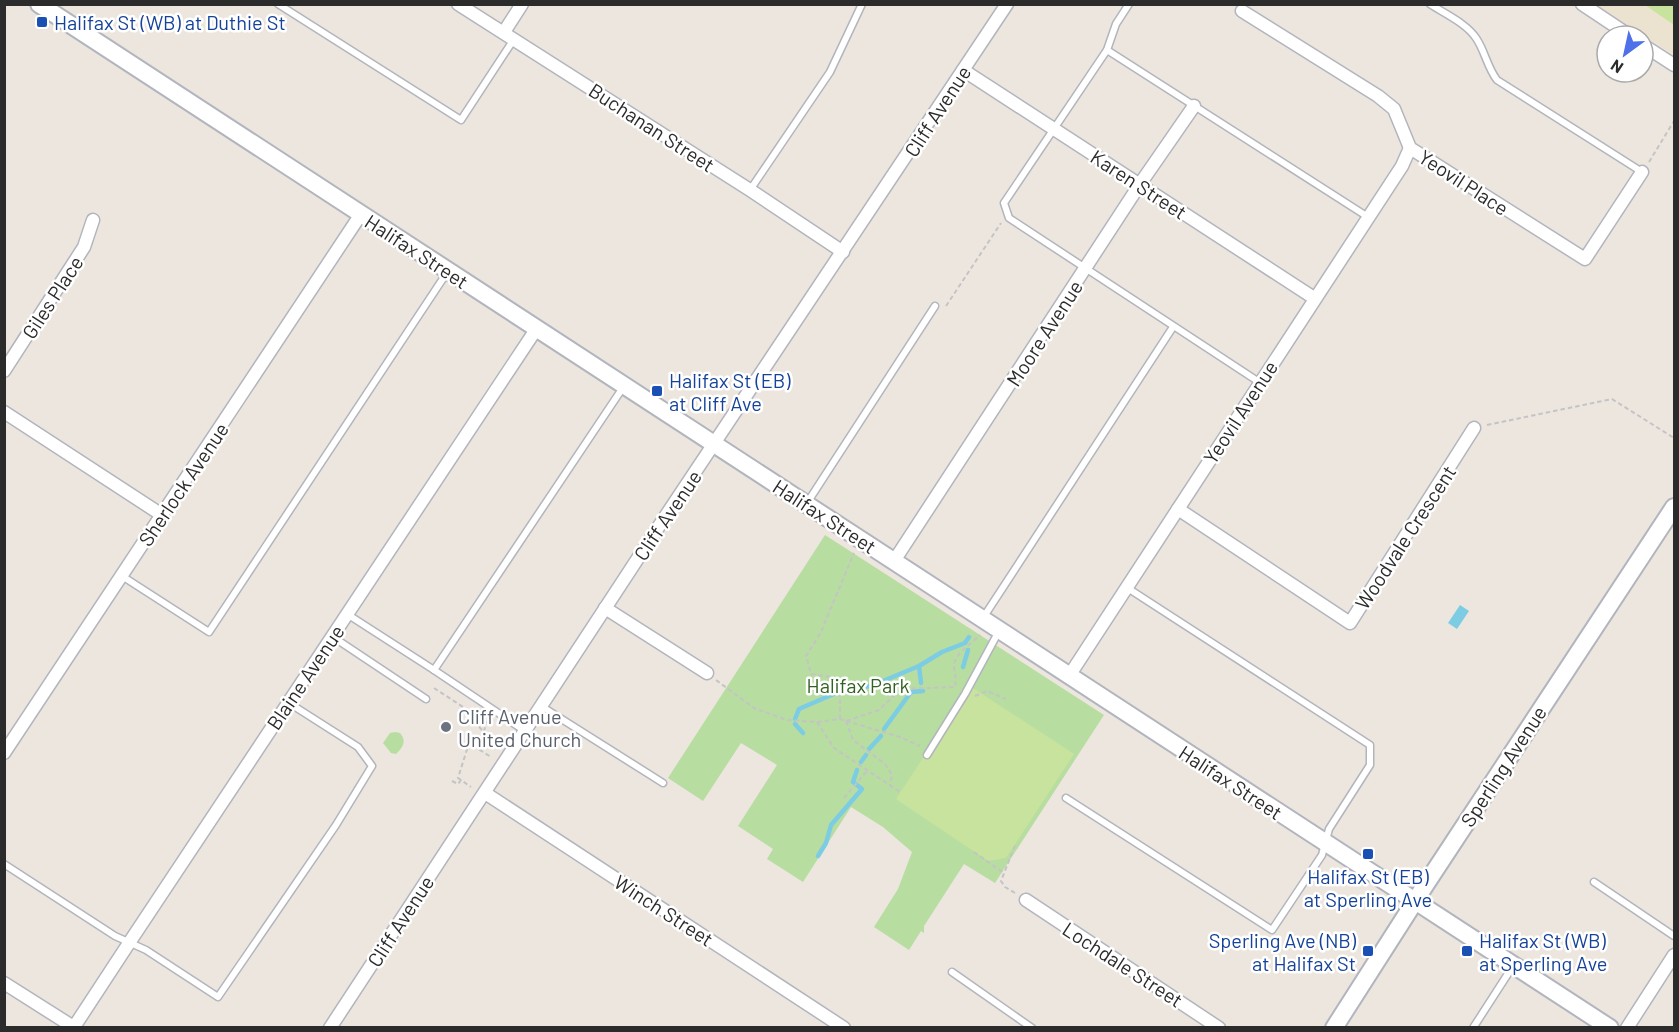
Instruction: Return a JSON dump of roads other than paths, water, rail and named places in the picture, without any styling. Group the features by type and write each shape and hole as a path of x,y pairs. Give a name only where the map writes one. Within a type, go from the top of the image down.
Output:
{"street":[{"name":"Halifax Street","path":"39,4 807,503 988,628 1069,676 1610,1028"},
{"name":"Buchanan Street","path":"458,4 750,189 843,252"},
{"path":"509,35 522,4"},
{"name":"Cliff Avenue","path":"330,1028 1007,4"},
{"path":"1582,4 1612,24"},
{"name":"Yeovil Place","path":"1242,10 1378,96 1394,109 1410,148 1585,260 1642,172"},
{"path":"1655,53 1674,65"},
{"name":"Karen Street","path":"963,70 1314,298"},
{"name":"Moore Avenue","path":"894,561 1140,184 1194,106"},
{"name":"Yeovil Avenue","path":"1069,676 1402,166 1410,148"},
{"name":"Sherlock Avenue","path":"4,753 361,214"},
{"name":"Giles Place","path":"4,371 84,247 93,220"},
{"name":"Blaine Avenue","path":"75,1027 537,328"},
{"path":"4,412 162,515"},
{"name":"Woodvale Crescent","path":"1178,508 1350,623 1474,428"},
{"name":"Sperling Avenue","path":"1334,1028 1674,507"},
{"path":"606,608 707,673"},
{"name":"Winch Street","path":"484,793 844,1028"},
{"name":"Lochdale Street","path":"1026,900 1213,1026"},
{"path":"1627,1028 1674,955"},
{"path":"4,983 75,1027"}],"lane":[{"path":"278,4 461,120 509,35"},
{"path":"750,189 830,72 862,4"},
{"path":"1129,4 1116,24 1107,50 1004,203 1009,218 1259,382"},
{"path":"1430,4 1470,30 1477,39 1490,72 1497,80 1642,172"},
{"path":"1107,50 1368,217"},
{"path":"122,576 209,632 448,271"},
{"path":"807,503 935,306"},
{"path":"929,752 963,698 988,628 1173,327"},
{"path":"434,670 624,385"},
{"path":"1066,798 1272,930 1322,855 1329,829 1370,765 1370,745 1126,587"},
{"path":"347,614 525,731"},
{"path":"332,637 426,699"},
{"path":"4,864 115,936 146,950 218,997 336,825 372,766 358,747 288,702"},
{"path":"541,706 663,783"},
{"path":"1594,882 1674,936"},
{"path":"1473,1028 1513,965"},
{"path":"952,972 1032,1028"}],"water":[{"path":"1460,605 1469,611 1457,629 1448,623"}],"waterway":[{"path":"921,683 919,666 942,652 965,643 969,637"},
{"path":"963,667 968,650"},
{"path":"842,688 871,686 919,666"},
{"path":"884,729 911,692 923,691"},
{"path":"795,719 799,709 836,693"},
{"path":"795,724 803,733"},
{"path":"869,749 881,736"},
{"path":"861,762 866,755"},
{"path":"818,856 826,843 831,825 862,789 853,782 857,770"}],"place":[{"name":"Halifax St (WB) at Duthie St","path":"42,22"},
{"name":"Halifax St (EB) at Cliff Ave","path":"657,391"},
{"name":"Cliff Avenue United Church","path":"446,727"},
{"name":"Halifax St (EB) at Sperling Ave","path":"1368,854"},
{"name":"Sperling Ave (NB) at Halifax St","path":"1368,951"},
{"name":"Halifax St (WB) at Sperling Ave","path":"1467,951"}],"park label":[{"name":"Halifax Park","path":"858,685"}]}
